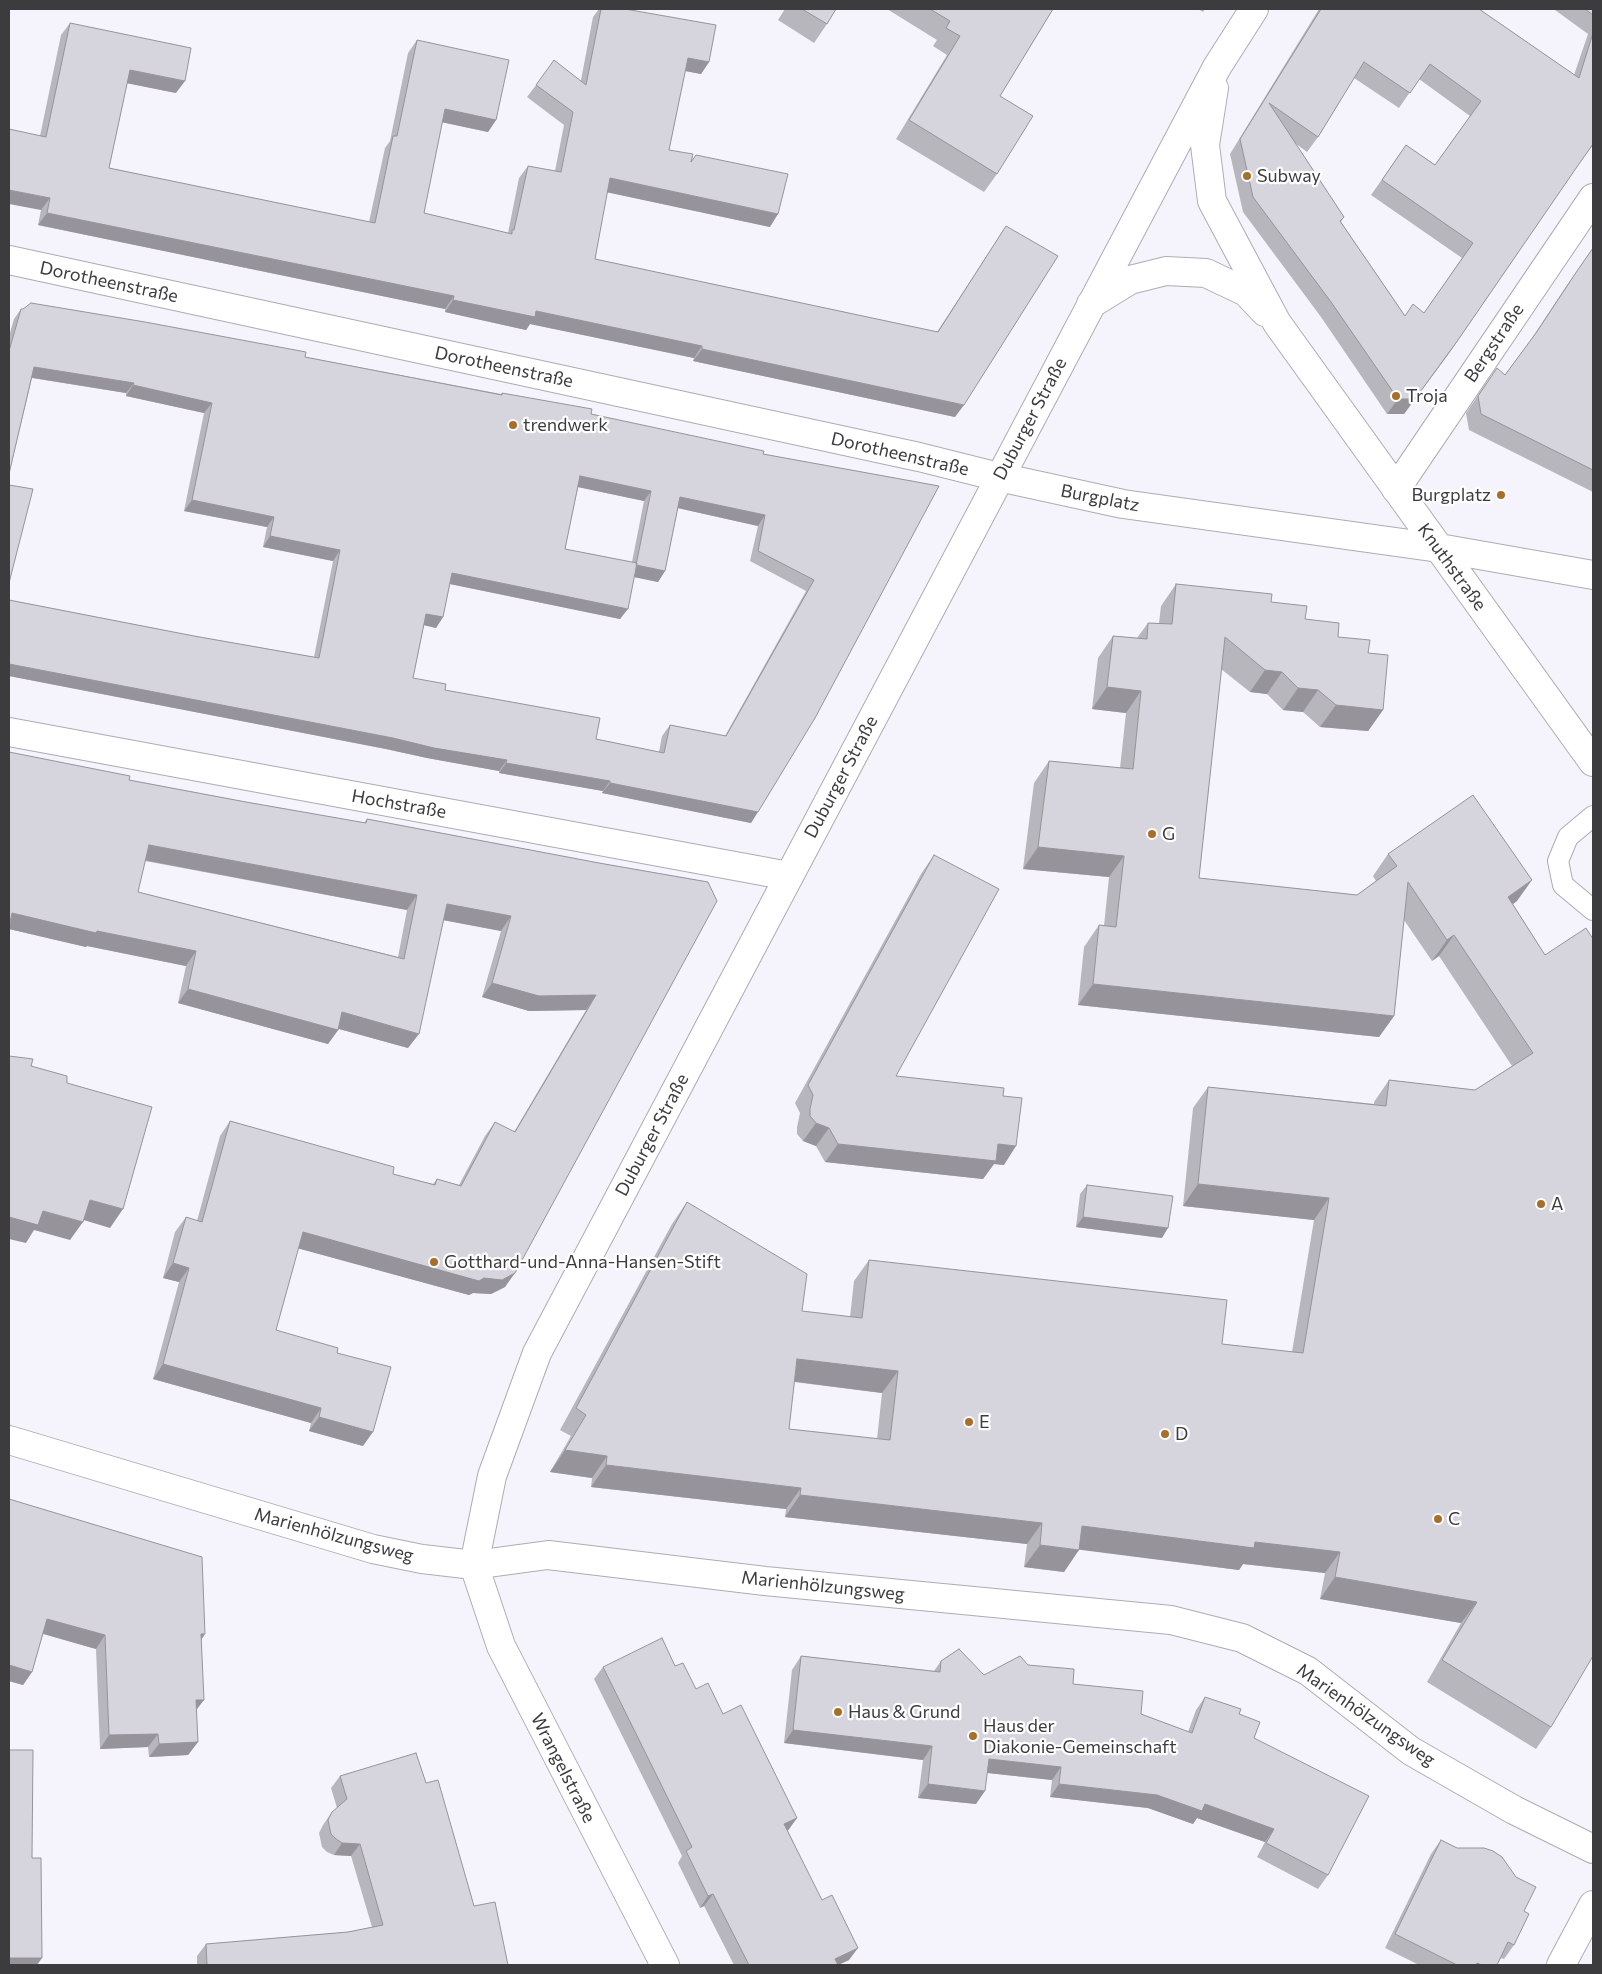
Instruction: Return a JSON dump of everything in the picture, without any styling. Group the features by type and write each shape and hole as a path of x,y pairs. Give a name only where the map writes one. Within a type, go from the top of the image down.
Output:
{"street":[{"name":"Duburger Straße","path":"474,1564 492,1476 537,1353 1217,67 1254,9"},
{"name":"Knuthstraße","path":"1217,67 1205,145 1212,201 1277,323 1592,756"},
{"name":"Bergstraße","path":"1396,489 1593,198"},
{"name":"Dorotheenstraße","path":"9,260 881,449 1000,477"},
{"name":"Knuthstraße","path":"1091,304 1130,280 1166,271 1206,273 1246,292 1277,323"},
{"name":"Burgplatz","path":"1000,477 1122,504 1439,548 1593,576"},
{"name":"Hochstraße","path":"9,732 789,876"},
{"name":"Marienhölzungsweg","path":"9,1440 373,1549 422,1559 474,1564 548,1555 750,1579 1171,1620 1242,1638 1308,1671 1411,1751 1514,1810 1593,1849"},
{"name":"Wrangelstraße","path":"474,1564 501,1646 666,1965"},
{"path":"1561,1965 1593,1904"}],"lane":[{"path":"1593,816 1568,837 1558,861 1563,885 1593,910"}],"building":[{"path":"601,9 625,9 716,25 709,62 688,58 669,150 693,154 691,162 696,155 788,174 778,214 610,178 595,259 938,332 1006,226 1058,256 964,405 702,349 702,346 536,311 535,317 453,300 454,296 47,213 50,198 9,190 9,129 46,137 70,23 191,48 185,81 130,70 109,168 375,223 393,136 397,136 417,40 509,60 496,120 445,109 424,213 512,234 528,166 561,172 573,112 536,85 554,60 586,85"},
{"path":"802,9 836,9 827,24"},
{"path":"930,9 1053,9 1000,96 1033,116 997,174 909,120 960,36 946,28 950,21"},
{"path":"1321,9 1479,9 1579,78 1593,33 1593,144 1415,399 1398,399 1331,302 1253,197 1240,139","holes":["1364,62 1410,93 1430,64 1481,101 1435,165 1406,145 1382,180 1473,243 1424,313 1413,304 1405,316 1340,221 1344,217 1269,103 1318,137"]},
{"path":"1585,9 1593,9 1593,15"},
{"path":"1593,248 1593,470 1481,414 1478,396 1497,368 1505,375 1536,333"},
{"path":"31,303 306,352 305,357 502,395 502,393 592,409 591,414 764,451 763,454 939,486 815,718 758,812 610,783 610,781 506,763 507,760 434,748 393,738 9,664 9,600 319,658 340,550 270,536 274,517 192,500 212,403 133,385 134,383 34,367 9,474 9,351 21,309","holes":["580,476 651,491 636,563 565,549","680,497 765,515 758,551 814,580 726,736 670,725 664,753 596,739 600,718 445,690 446,684 413,678 426,614 443,617 452,573 628,609 637,565 665,571"]},
{"path":"9,485 33,489 9,583"},
{"path":"1176,584 1272,594 1271,602 1307,606 1305,619 1339,623 1338,637 1370,640 1368,653 1388,655 1383,710 1336,705 1318,690 1298,688 1282,672 1265,670 1225,637 1199,878 1357,895 1397,866 1388,854 1473,795 1532,880 1508,897 1545,955 1586,928 1593,939 1593,1656 1551,1727 1442,1660 1477,1602 1335,1577 1340,1552 1255,1542 1254,1548 1082,1526 1079,1550 1040,1545 1042,1523 800,1495 801,1488 606,1465 607,1456 565,1450 586,1415 576,1408 687,1202 807,1274 802,1311 862,1318 869,1260 1227,1300 1222,1344 1303,1353 1329,1198 1198,1184 1208,1087 1386,1106 1389,1080 1475,1090 1533,1053 1454,935 1447,940 1408,882 1394,1016 1093,984 1099,925 1116,927 1124,856 1038,847 1049,761 1133,769 1141,691 1107,687 1113,636 1147,639 1148,623 1172,624","holes":["797,1359 898,1371 890,1440 789,1429"]},
{"path":"9,752 130,776 129,780 246,802 366,823 367,819 708,882 717,901 515,1273 502,1280 484,1278 479,1281 303,1232 276,1330 338,1348 337,1353 391,1367 373,1432 319,1417 321,1408 163,1364 189,1268 173,1263 186,1217 202,1222 230,1121 394,1167 393,1174 435,1185 437,1179 461,1186 495,1122 515,1132 596,995 539,996 492,983 511,916 447,904 419,1034 342,1012 338,1030 188,989 196,951 97,931 96,933 12,913 9,927","holes":["149,845 417,895 404,959 138,892"]},
{"path":"934,855 999,889 896,1076 1004,1088 1003,1096 1022,1098 1016,1146 998,1144 996,1161 838,1144 829,1128 816,1123 810,1116 813,1095 808,1085"},
{"path":"9,1056 33,1059 31,1066 67,1076 67,1083 152,1107 123,1209 90,1200 83,1222 43,1211 38,1225 9,1217"},
{"path":"1087,1185 1173,1196 1168,1228 1083,1217"},
{"path":"9,1499 202,1557 205,1634 201,1634 204,1700 196,1700 198,1742 159,1744 158,1734 109,1735 105,1635 47,1619 32,1672 9,1665"},
{"path":"662,1638 675,1666 683,1663 696,1689 708,1683 723,1714 741,1705 797,1818 784,1824 822,1900 832,1895 858,1948 835,1959 838,1965 749,1965 713,1894 708,1896 686,1851 692,1847 603,1667"},
{"path":"959,1649 984,1675 1020,1656 1028,1665 1074,1669 1073,1684 1143,1691 1141,1714 1192,1733 1205,1697 1241,1709 1239,1714 1260,1722 1254,1738 1369,1796 1328,1875 1266,1843 1274,1829 1205,1804 1202,1811 1157,1795 1059,1784 1061,1767 989,1759 985,1791 928,1784 932,1746 793,1730 801,1656 940,1672 941,1661"},
{"path":"9,1750 33,1750 32,1858 41,1858 42,1958 9,1958"},
{"path":"416,1753 426,1783 438,1780 474,1906 495,1902 508,1965 207,1965 206,1944 348,1932 383,1925 360,1844 342,1843 336,1839 331,1834 328,1820 332,1812 347,1799 340,1776"},
{"path":"1441,1840 1457,1848 1484,1848 1493,1851 1502,1857 1516,1877 1536,1887 1524,1911 1529,1914 1514,1945 1508,1942 1497,1965 1477,1963 1476,1965 1457,1965 1395,1934"}],"place":[{"name":"Subway","path":"1247,176"},
{"name":"Troja","path":"1396,396"},
{"name":"trendwerk","path":"513,425"},
{"name":"Burgplatz","path":"1501,495"},
{"name":"G","path":"1152,834"},
{"name":"A","path":"1541,1204"},
{"name":"Gotthard-und-Anna-Hansen-Stift","path":"434,1262"},
{"name":"E","path":"969,1422"},
{"name":"D","path":"1165,1434"},
{"name":"C","path":"1438,1519"},
{"name":"Haus & Grund","path":"838,1712"},
{"name":"Haus der Diakonie-Gemeinschaft","path":"973,1736"}]}
